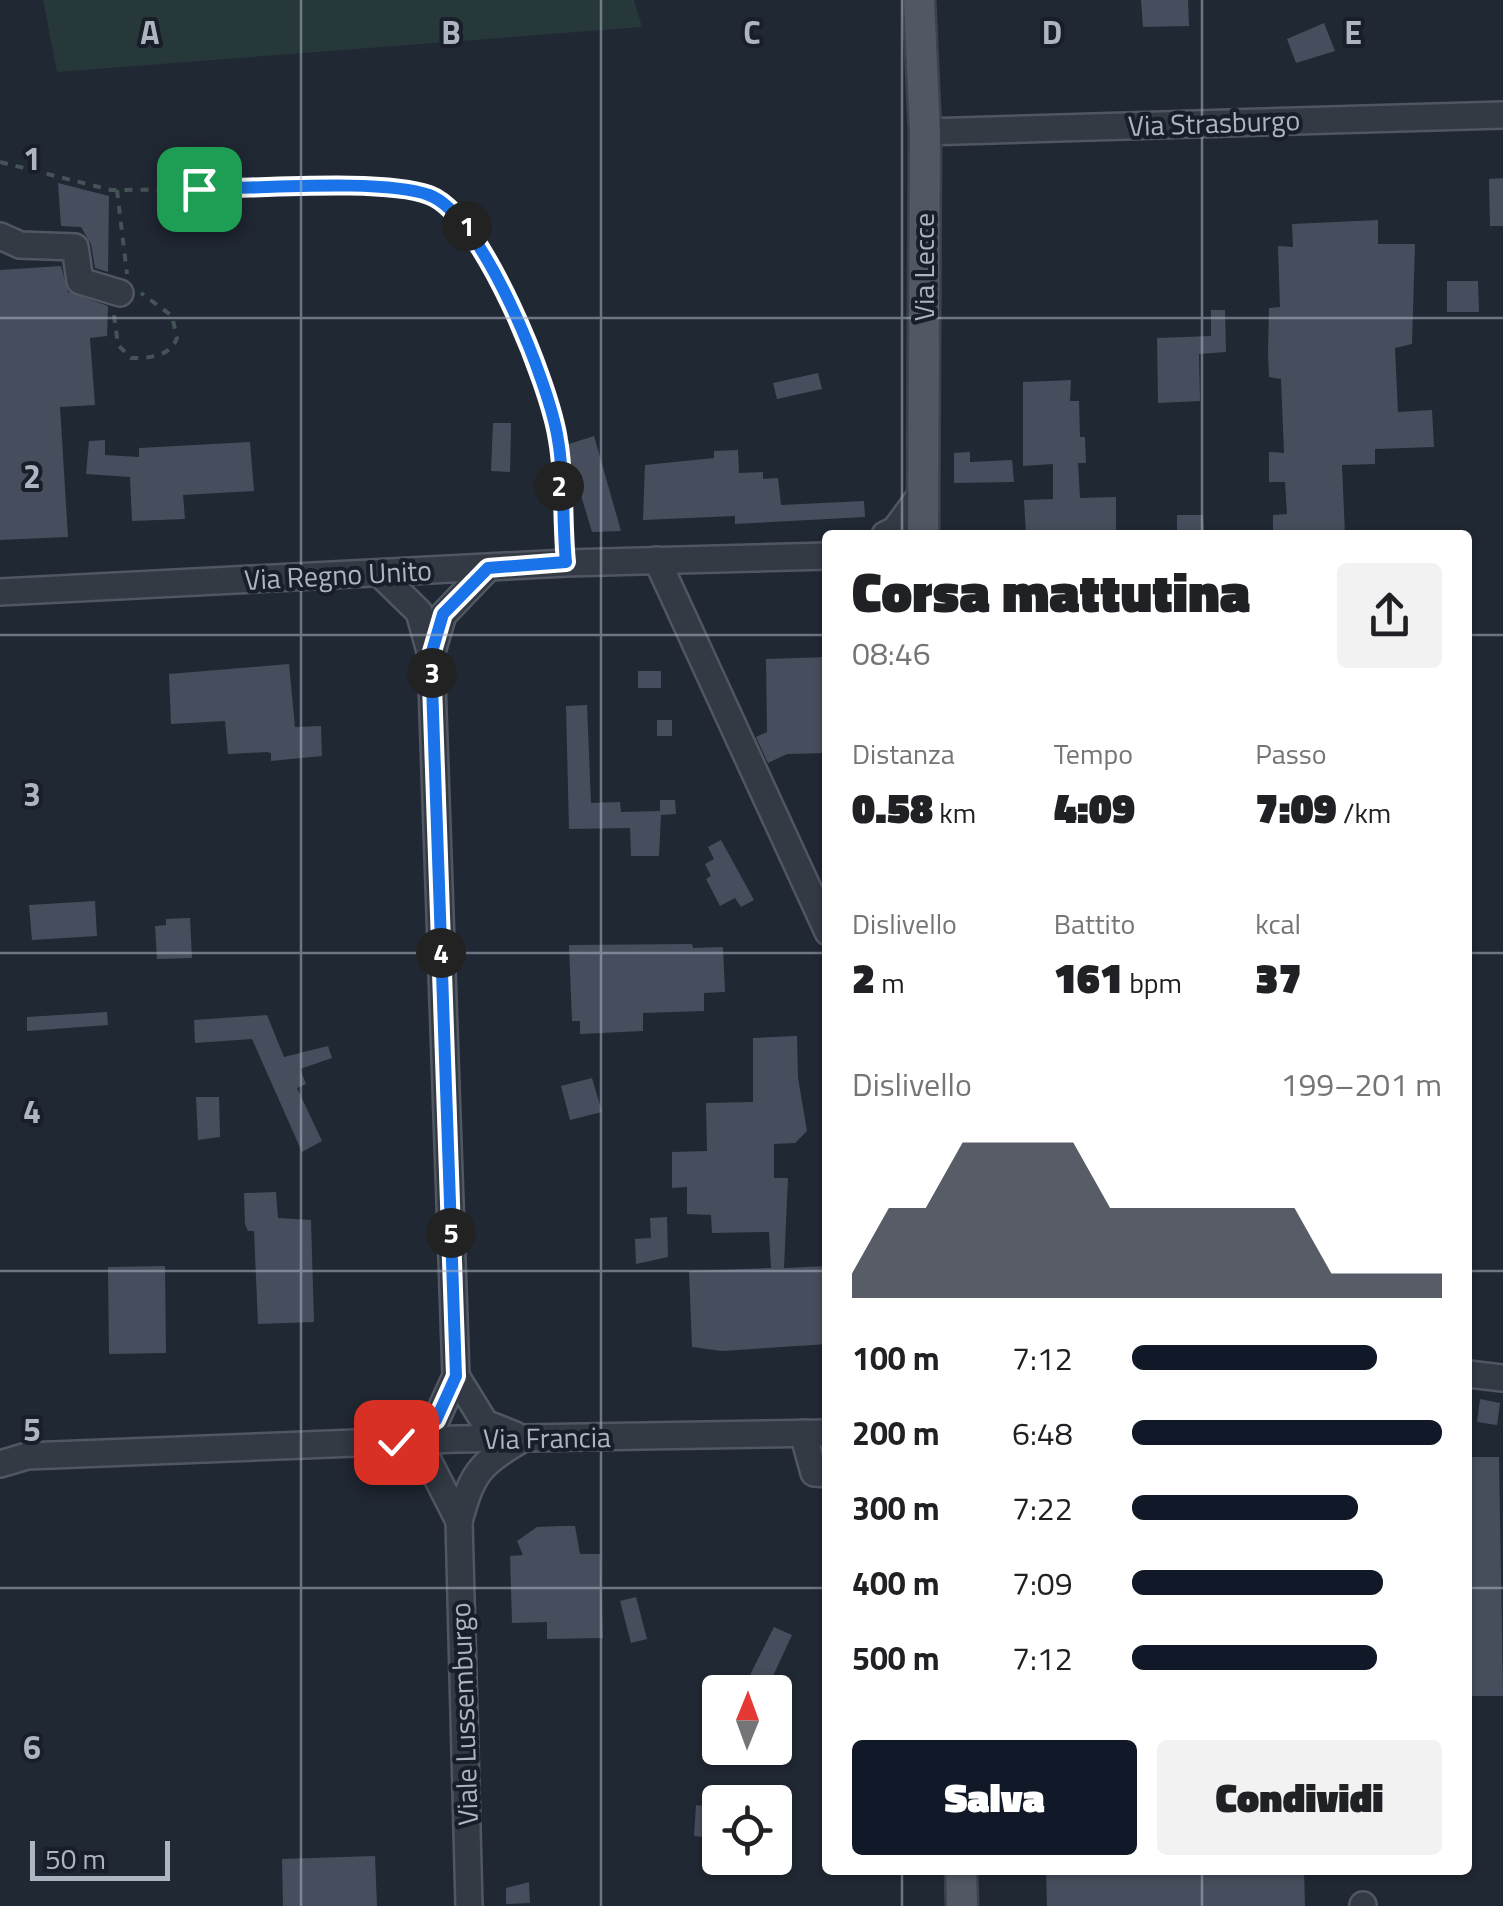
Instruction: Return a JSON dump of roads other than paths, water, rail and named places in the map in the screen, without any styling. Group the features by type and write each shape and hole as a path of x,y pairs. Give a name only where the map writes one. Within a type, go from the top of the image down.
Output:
{"main road":[{"name":"Via Lecce","path":"918,0 924,132 924,530"},
{"path":"960,1875 962,1906"}],"street":[{"name":"Via Strasburgo","path":"924,132 1503,114"},
{"path":"0,236 20,245 75,248 80,281 120,293"},
{"path":"895,530 923,492"},
{"path":"796,556 822,571"},
{"name":"Via Regno Unito","path":"0,592 566,562 822,556"},
{"path":"657,560 822,919"},
{"path":"431,613 488,568"},
{"path":"396,1442 436,1420 456,1376 430,571"},
{"path":"379,573 431,613"},
{"path":"1472,1374 1503,1378"},
{"path":"456,1376 469,1404 485,1423 524,1439"},
{"path":"444,1483 448,1458 469,1404"},
{"path":"443,1410 472,1478"},
{"path":"815,1433 814,1473 822,1474"},
{"name":"Via Francia","path":"27,1456 458,1440 815,1433"},
{"path":"459,1521 472,1478 484,1464 524,1439"},
{"path":"396,1442 430,1462 444,1483 459,1521"},
{"path":"0,1447 27,1456"},
{"path":"0,1464 27,1456"},
{"name":"Viale Lussemburgo","path":"459,1521 469,1906"}]}
